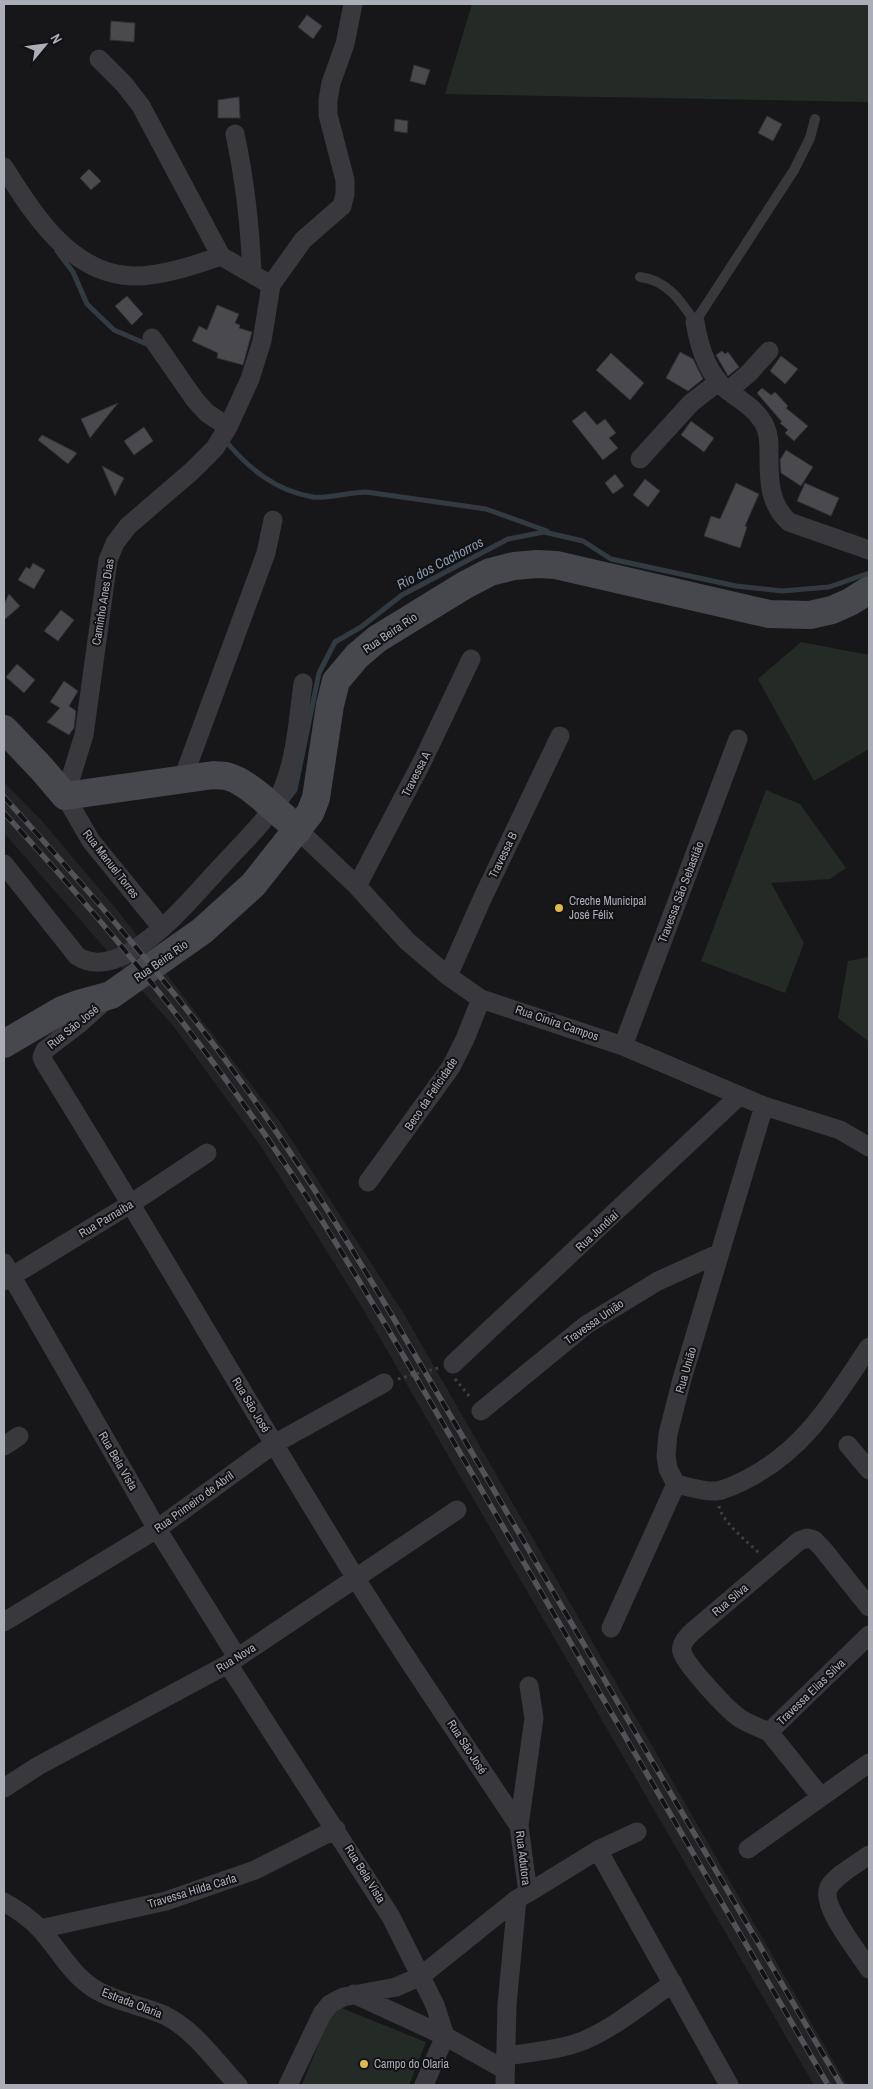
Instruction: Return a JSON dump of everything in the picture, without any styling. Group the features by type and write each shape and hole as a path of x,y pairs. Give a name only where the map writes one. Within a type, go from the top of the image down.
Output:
{"street":[{"path":"152,338 195,400 206,413 227,429 250,379 262,341 271,286 303,240 342,206 346,194 345,180 328,116 328,100 331,83 345,44 353,4"},
{"path":"99,59 124,84 142,106 221,256 271,286"},
{"path":"235,134 242,164 252,273"},
{"path":"4,167 18,190 49,230 75,256 98,268 115,274 133,276 193,266 221,256"},
{"path":"695,322 698,342 723,386 753,410 766,428 769,437 770,491 775,506 781,515 789,522 869,550"},
{"path":"640,458 691,403 749,373 769,351"},
{"name":"Caminho Anes Dias","path":"64,796 84,735 108,560 115,543 128,526 161,500 214,448 227,429"},
{"path":"182,781 266,553 273,520"},
{"name":"Rua Beira Rio","path":"4,1044 62,1010 111,995 172,954 223,914 253,885 285,818 310,813 316,798 330,704 336,681 343,670 377,639 465,584 490,572 514,566 529,564 556,565 769,614 810,615 832,610 850,602 869,590"},
{"name":"Travessa A","path":"357,886 424,760 471,659"},
{"path":"285,818 280,795 290,763 302,684"},
{"path":"4,729 42,769 64,796 182,781 214,775 229,776 238,780 285,818"},
{"name":"Travessa B","path":"448,976 483,897 560,736"},
{"name":"Travessa São Sebastião","path":"623,1046 738,739"},
{"name":"Rua Manuel Torres","path":"64,796 91,840 162,928"},
{"path":"4,864 71,951 83,960 98,964 130,952 162,928 242,844 285,818"},
{"name":"Rua Cinira Campos","path":"285,818 357,886 407,941 448,976 481,999 623,1046 764,1106 840,1130 869,1146"},
{"name":"Rua São José","path":"111,995 79,1024 45,1050 42,1057 132,1203 356,1579 519,1826"},
{"name":"Beco da Felicidade","path":"368,1182 451,1068 481,999"},
{"name":"Rua Jundiaí","path":"449,1366 739,1096"},
{"name":"Rua União","path":"676,1484 668,1469 666,1456 668,1434 764,1106"},
{"name":"Rua Parnaíba","path":"6,1273 132,1203 207,1153"},
{"name":"Travessa União","path":"481,1411 586,1325 658,1281 720,1253"},
{"name":"Rua Bela Vista","path":"6,1273 233,1661 336,1830 392,1917 435,2006 445,2036"},
{"path":"611,1628 676,1484 716,1491 757,1474 796,1445 832,1401 869,1348"},
{"name":"Rua Primeiro de Abril","path":"4,1622 157,1529 274,1444 384,1383"},
{"path":"848,1445 869,1470"},
{"name":"Rua Nova","path":"4,1788 38,1766 233,1661 457,1510"},
{"name":"Rua Silva","path":"769,1732 740,1719 724,1705 686,1660 682,1651 683,1642 692,1632 771,1564 799,1541 807,1538 814,1540 869,1607"},
{"name":"Travessa Elias Silva","path":"821,1797 769,1732 869,1635"},
{"name":"Rua Adutora","path":"505,2071 507,2005 523,1896 519,1826 534,1718 529,1686"},
{"path":"748,1850 869,1764"},
{"name":"Travessa Hilda Carla","path":"40,1929 166,1901 255,1870 336,1830"},
{"path":"288,2085 322,2014 336,2000 354,1994 396,1987 420,1976 523,1896 598,1850 637,1832"},
{"path":"598,1850 729,2085"},
{"path":"869,1855 836,1880 829,1888 827,1896 839,1923 869,1969"},
{"name":"Estrada Olaria","path":"4,1902 20,1910 40,1929 74,1972 93,1988 122,2002 164,2015 179,2024 238,2085"},
{"path":"354,1994 445,2036 505,2071 565,2046 585,2040 610,2027 673,1983"},
{"path":"424,2085 445,2036"}],"lane":[{"path":"640,277 648,278 663,285 674,294 695,322 799,162 810,138 815,119"}],"path":[{"path":"384,1383 435,1368 449,1366 481,1411"},
{"path":"716,1491 719,1510 730,1524 771,1564"}],"shaded area":[{"path":"472,4 869,4 869,99 867,102 445,94"},
{"path":"801,642 869,655 869,749 814,781 758,679"},
{"path":"4,782 42,821 118,911 280,1122 404,1314 847,2085 814,2085 363,1309 260,1145 174,1027 4,833"},
{"path":"766,790 800,804 846,868 830,879 771,883 804,943 785,993 701,961"},
{"path":"869,957 869,1042 838,1018 848,961"},
{"name":"Campo do Olaria","path":"334,2005 426,2042 409,2085 302,2085"}],"building":[{"path":"307,15 322,26 313,39 298,27"},
{"path":"111,21 135,23 134,42 110,40"},
{"path":"414,65 430,70 425,85 410,81"},
{"path":"239,97 240,118 218,118 218,100"},
{"path":"767,116 782,124 773,141 758,133"},
{"path":"395,119 408,121 407,133 394,131"},
{"path":"89,169 101,181 91,190 80,178"},
{"path":"127,296 143,314 132,325 115,306"},
{"path":"217,305 239,314 235,323 240,325 239,328 252,332 243,365 217,358 218,353 192,341 199,326 207,330"},
{"path":"722,351 725,354 728,352 739,367 728,376 716,355"},
{"path":"680,352 693,359 703,379 688,391 666,378"},
{"path":"611,353 644,383 630,400 596,370"},
{"path":"781,356 798,369 785,384 770,371"},
{"path":"762,388 771,395 775,392 788,406 786,408 808,426 794,441 785,433 788,430 780,423 782,422 757,393"},
{"path":"118,403 90,438 81,419"},
{"path":"585,411 597,425 605,419 616,433 609,438 618,448 603,460 572,421"},
{"path":"691,421 714,438 704,452 681,435"},
{"path":"144,427 153,441 134,455 124,441"},
{"path":"42,435 77,453 68,464 38,440"},
{"path":"786,450 813,467 801,486 781,473 780,460"},
{"path":"102,466 124,478 115,496"},
{"path":"615,474 624,486 613,494 605,483"},
{"path":"645,479 660,491 648,507 633,495"},
{"path":"736,483 759,494 745,526 747,527 740,548 704,536 711,516 720,519"},
{"path":"805,483 839,498 831,516 797,501"},
{"path":"33,563 45,570 34,589 18,580 26,567 30,569"},
{"path":"9,594 20,606 4,620 4,604"},
{"path":"61,610 74,620 58,641 44,631"},
{"path":"17,664 35,680 24,693 6,677"},
{"path":"64,681 78,691 69,706 76,711 74,728 69,735 47,722 60,708 50,702"}],"waterway":[{"path":"57,251 73,272 87,304 114,330 149,345"},
{"path":"224,439 252,468 274,483 299,494 318,497 366,492 486,509 547,531"},
{"name":"Rio dos Cachorros","path":"285,803 295,790 319,673 335,642 361,627 402,595 508,539 544,532 583,541 611,559 736,586 782,591 829,587 869,573"}],"railway":[{"path":"4,797 159,975 245,1087 303,1173 394,1319 841,2085"},
{"path":"4,813 80,897 153,984 222,1074 313,1206 385,1324 828,2085"}],"place":[{"name":"Creche Municipal José Félix","path":"559,908"},
{"name":"Campo do Olaria","path":"364,2064"}]}
